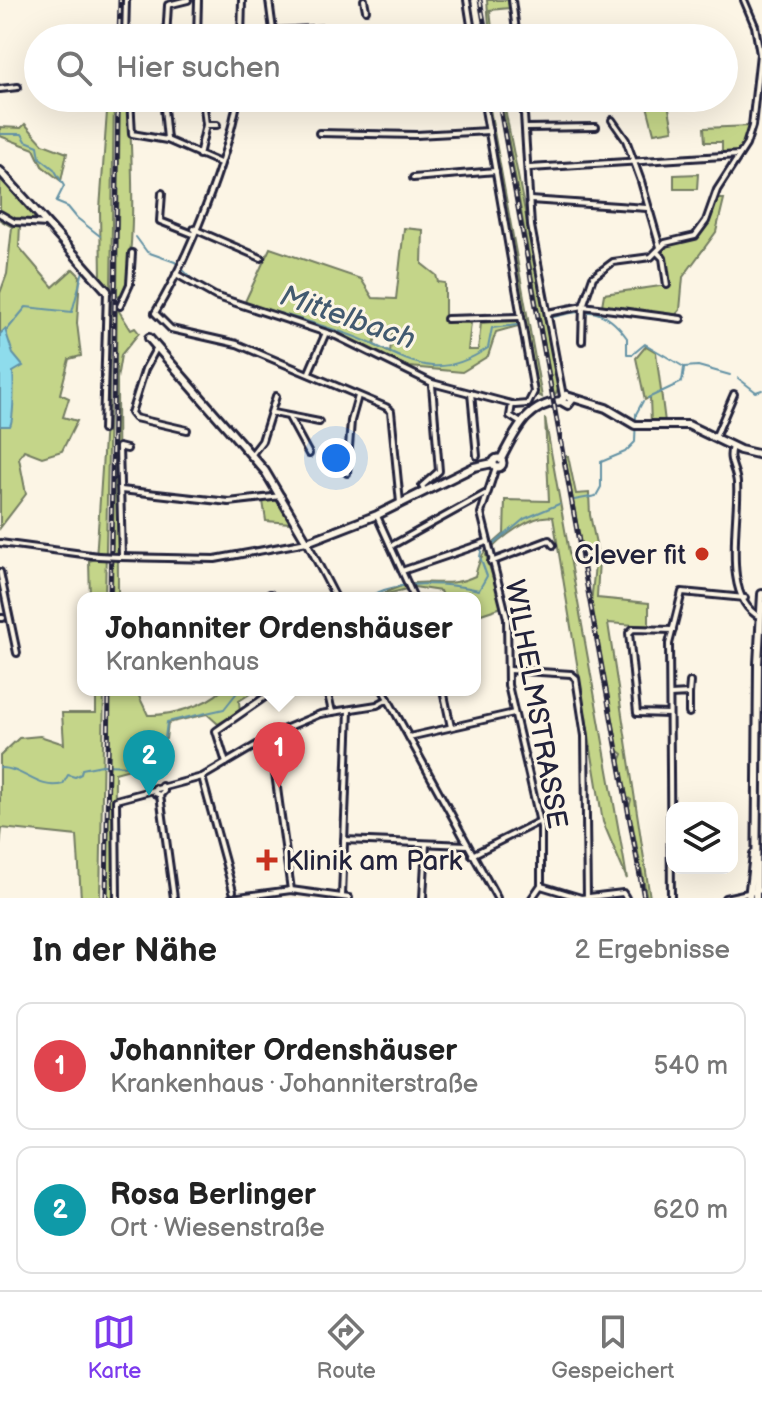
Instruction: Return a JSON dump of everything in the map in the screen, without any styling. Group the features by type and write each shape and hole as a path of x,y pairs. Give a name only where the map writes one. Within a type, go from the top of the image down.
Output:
{"street":[{"path":"125,24 126,0"},
{"path":"167,24 168,5 188,0"},
{"path":"197,24 198,0"},
{"path":"241,24 242,0"},
{"path":"269,0 273,24"},
{"path":"364,0 366,10"},
{"path":"467,0 471,24"},
{"path":"512,0 515,24"},
{"path":"582,341 583,308 593,277 613,262 646,258 695,236 739,155 752,126 760,54 755,26 744,0"},
{"path":"0,89 18,87"},
{"path":"131,112 132,134 167,140 220,163"},
{"path":"164,112 167,140"},
{"path":"199,156 206,125 205,112"},
{"path":"234,112 220,163 194,232 155,313 171,329 237,344 309,372 391,411 400,503"},
{"path":"177,271 215,296 325,335 336,336 432,383 526,405 534,395 486,112"},
{"path":"525,112 531,226 566,399"},
{"path":"612,120 633,161 658,250 663,258 667,285"},
{"path":"206,125 217,125"},
{"path":"526,128 596,127"},
{"path":"319,133 416,135 489,131"},
{"path":"530,168 739,155"},
{"path":"0,171 107,291 103,430"},
{"path":"413,178 496,171"},
{"path":"162,193 160,221 261,258"},
{"path":"530,200 648,208"},
{"path":"0,214 14,222 47,224"},
{"path":"120,306 130,284 132,253"},
{"path":"548,313 583,308 681,319"},
{"path":"447,319 521,317"},
{"path":"309,372 325,335"},
{"path":"149,338 252,454 281,496 332,592"},
{"path":"157,347 145,369 131,413 135,418 187,430"},
{"path":"424,490 422,486 439,471 432,383"},
{"path":"471,393 477,456"},
{"path":"715,438 734,394"},
{"path":"252,454 257,450 273,413 276,396"},
{"path":"347,473 351,421 358,396"},
{"path":"391,546 485,494 494,465 501,459 521,423 538,407 566,399 606,408 637,426 688,425 732,447 762,455"},
{"path":"512,404 510,416 521,423"},
{"path":"273,413 319,422"},
{"path":"289,417 309,454"},
{"path":"120,557 119,447 127,449"},
{"path":"732,447 729,459 737,484 733,544 745,598 760,617"},
{"path":"0,543 98,556 215,559 307,542 377,515 474,467 494,465"},
{"path":"121,490 229,502 281,496"},
{"name":"WILHELMSTRASSE","path":"485,494 481,513 507,618 508,670 514,713 540,821 541,885"},
{"path":"377,515 410,592"},
{"name":"WILHELMSTRASSE","path":"491,559 549,540 553,545"},
{"path":"402,571 487,544"},
{"path":"0,572 17,653"},
{"path":"671,898 670,695 673,630 682,592 745,598"},
{"path":"725,898 754,894 762,594"},
{"path":"670,714 637,713 629,633 633,629 673,630"},
{"path":"508,670 571,674 576,678 584,726 586,898"},
{"path":"689,713 690,682"},
{"path":"670,695 689,694"},
{"path":"226,764 216,731 266,696"},
{"path":"328,696 332,712"},
{"path":"386,696 497,898"},
{"path":"444,696 451,727"},
{"path":"117,898 116,800 202,777 270,737 320,714 388,699"},
{"path":"342,896 349,710"},
{"path":"409,737 514,713"},
{"path":"270,737 291,890"},
{"path":"202,777 233,891"},
{"path":"160,795 164,791 162,786"},
{"path":"155,788 160,795 174,898"},
{"path":"472,855 540,821"},
{"path":"344,840 467,845"},
{"path":"423,898 426,844"},
{"path":"532,898 541,885 586,898 623,893 626,898"},
{"path":"231,898 291,890 349,898"}],"green space":[{"path":"487,0 508,0 509,8 490,10 492,24 489,24"},
{"path":"107,112 114,112 111,290 101,279 100,209"},
{"path":"120,112 129,112 132,228 127,279 122,298 117,296"},
{"path":"488,112 542,397 536,394"},
{"path":"503,112 559,388 554,396"},
{"path":"649,112 670,112 673,130 654,133"},
{"path":"25,124 43,144 67,153 61,181 42,166 34,149 0,136 0,127 21,128"},
{"path":"749,126 740,152 722,155 722,142 705,142 704,128"},
{"path":"698,174 697,189 674,189 674,175"},
{"path":"0,177 40,221 20,224 19,247 53,287 73,269 80,276 77,323 81,356 69,359 60,394 69,398 63,417 77,421 62,451 42,457 24,450 19,458 26,494 0,528 0,293 7,274 12,227 0,220"},
{"path":"715,199 724,199 716,232 683,277 680,310 673,318 601,311 604,294 668,285 662,247 696,237"},
{"path":"404,228 423,230 422,264 436,275 438,282 445,283 445,321 471,323 468,350 478,350 481,323 517,320 518,326 496,332 488,356 462,372 409,367 336,335 243,306 270,248 361,279 373,298 396,299","holes":["380,321 384,321 383,330 392,331 390,353 374,345"]},
{"path":"107,298 111,300 105,592 90,592 89,561 96,559 107,394 104,354"},
{"path":"117,308 131,330 135,328 139,333 121,355 117,379 118,592 112,592"},
{"path":"646,346 656,352 665,422 651,424 650,397 645,400 636,358"},
{"path":"545,418 627,879 603,822 553,517 526,523 507,535 486,555 502,607 481,614 481,592 440,592 414,587 386,592 408,584 452,583 475,576 485,552 504,534 505,500 549,501"},
{"path":"565,456 568,456 576,494 589,493 599,558 597,598 649,603 649,626 608,623 650,898 647,898 629,807 631,800 627,797 620,762 623,754 618,750 591,603 595,565 581,546"},
{"path":"279,500 291,523 266,521 263,501"},
{"path":"96,696 104,696 100,898 81,898 77,836 2,828 0,846 0,756 19,738 40,736 64,744 62,713 96,713"},
{"path":"110,696 139,696 148,715 188,708 213,696 247,696 239,701 240,712 218,724 207,714 168,723 166,739 147,746 137,764 141,766 115,773 114,898 107,898"}],"water":[{"path":"5,329 13,354 23,366 13,372 10,426 0,426 0,334"}],"waterway":[{"name":"Mittelbach","path":"0,134 22,134 26,141 38,146 40,158 54,169 64,186 56,202 68,207 100,236"},
{"name":"Mittelbach","path":"136,237 147,252 175,262 195,282"},
{"path":"7,330 26,307 72,312 83,271"},
{"name":"Mittelbach","path":"206,288 212,291"},
{"name":"Mittelbach","path":"217,293 224,296"},
{"name":"Mittelbach","path":"244,303 337,331 402,358 433,366 467,359 488,348 492,328 517,325"},
{"path":"553,317 594,312 611,320 627,338 627,354 633,354 645,344 684,367 698,366 730,375"},
{"path":"648,398 682,382 684,368"},
{"path":"738,378 756,392 762,390"},
{"path":"574,500 596,496 601,487 601,462 625,452 635,442 636,414 643,401"},
{"path":"379,592 422,584 479,590 487,576 480,557 482,547 494,544 524,519 559,504"},
{"path":"0,768 54,785 63,784 68,775 75,777 81,774 82,769 102,765 132,766 146,746 165,738 167,722 224,709 234,696"}],"railway":[{"path":"119,24 120,0"},
{"path":"480,0 484,24"},
{"path":"110,592 118,112"},
{"path":"501,112 644,898"},
{"path":"106,898 109,696"}],"place":[{"name":"Clever fit","path":"702,554"},
{"name":"Johanniter Ordenshäuser","path":"279,788"},
{"name":"Rosa Berlinger","path":"149,796"},
{"name":"Klinik am Park","path":"267,860"}]}
